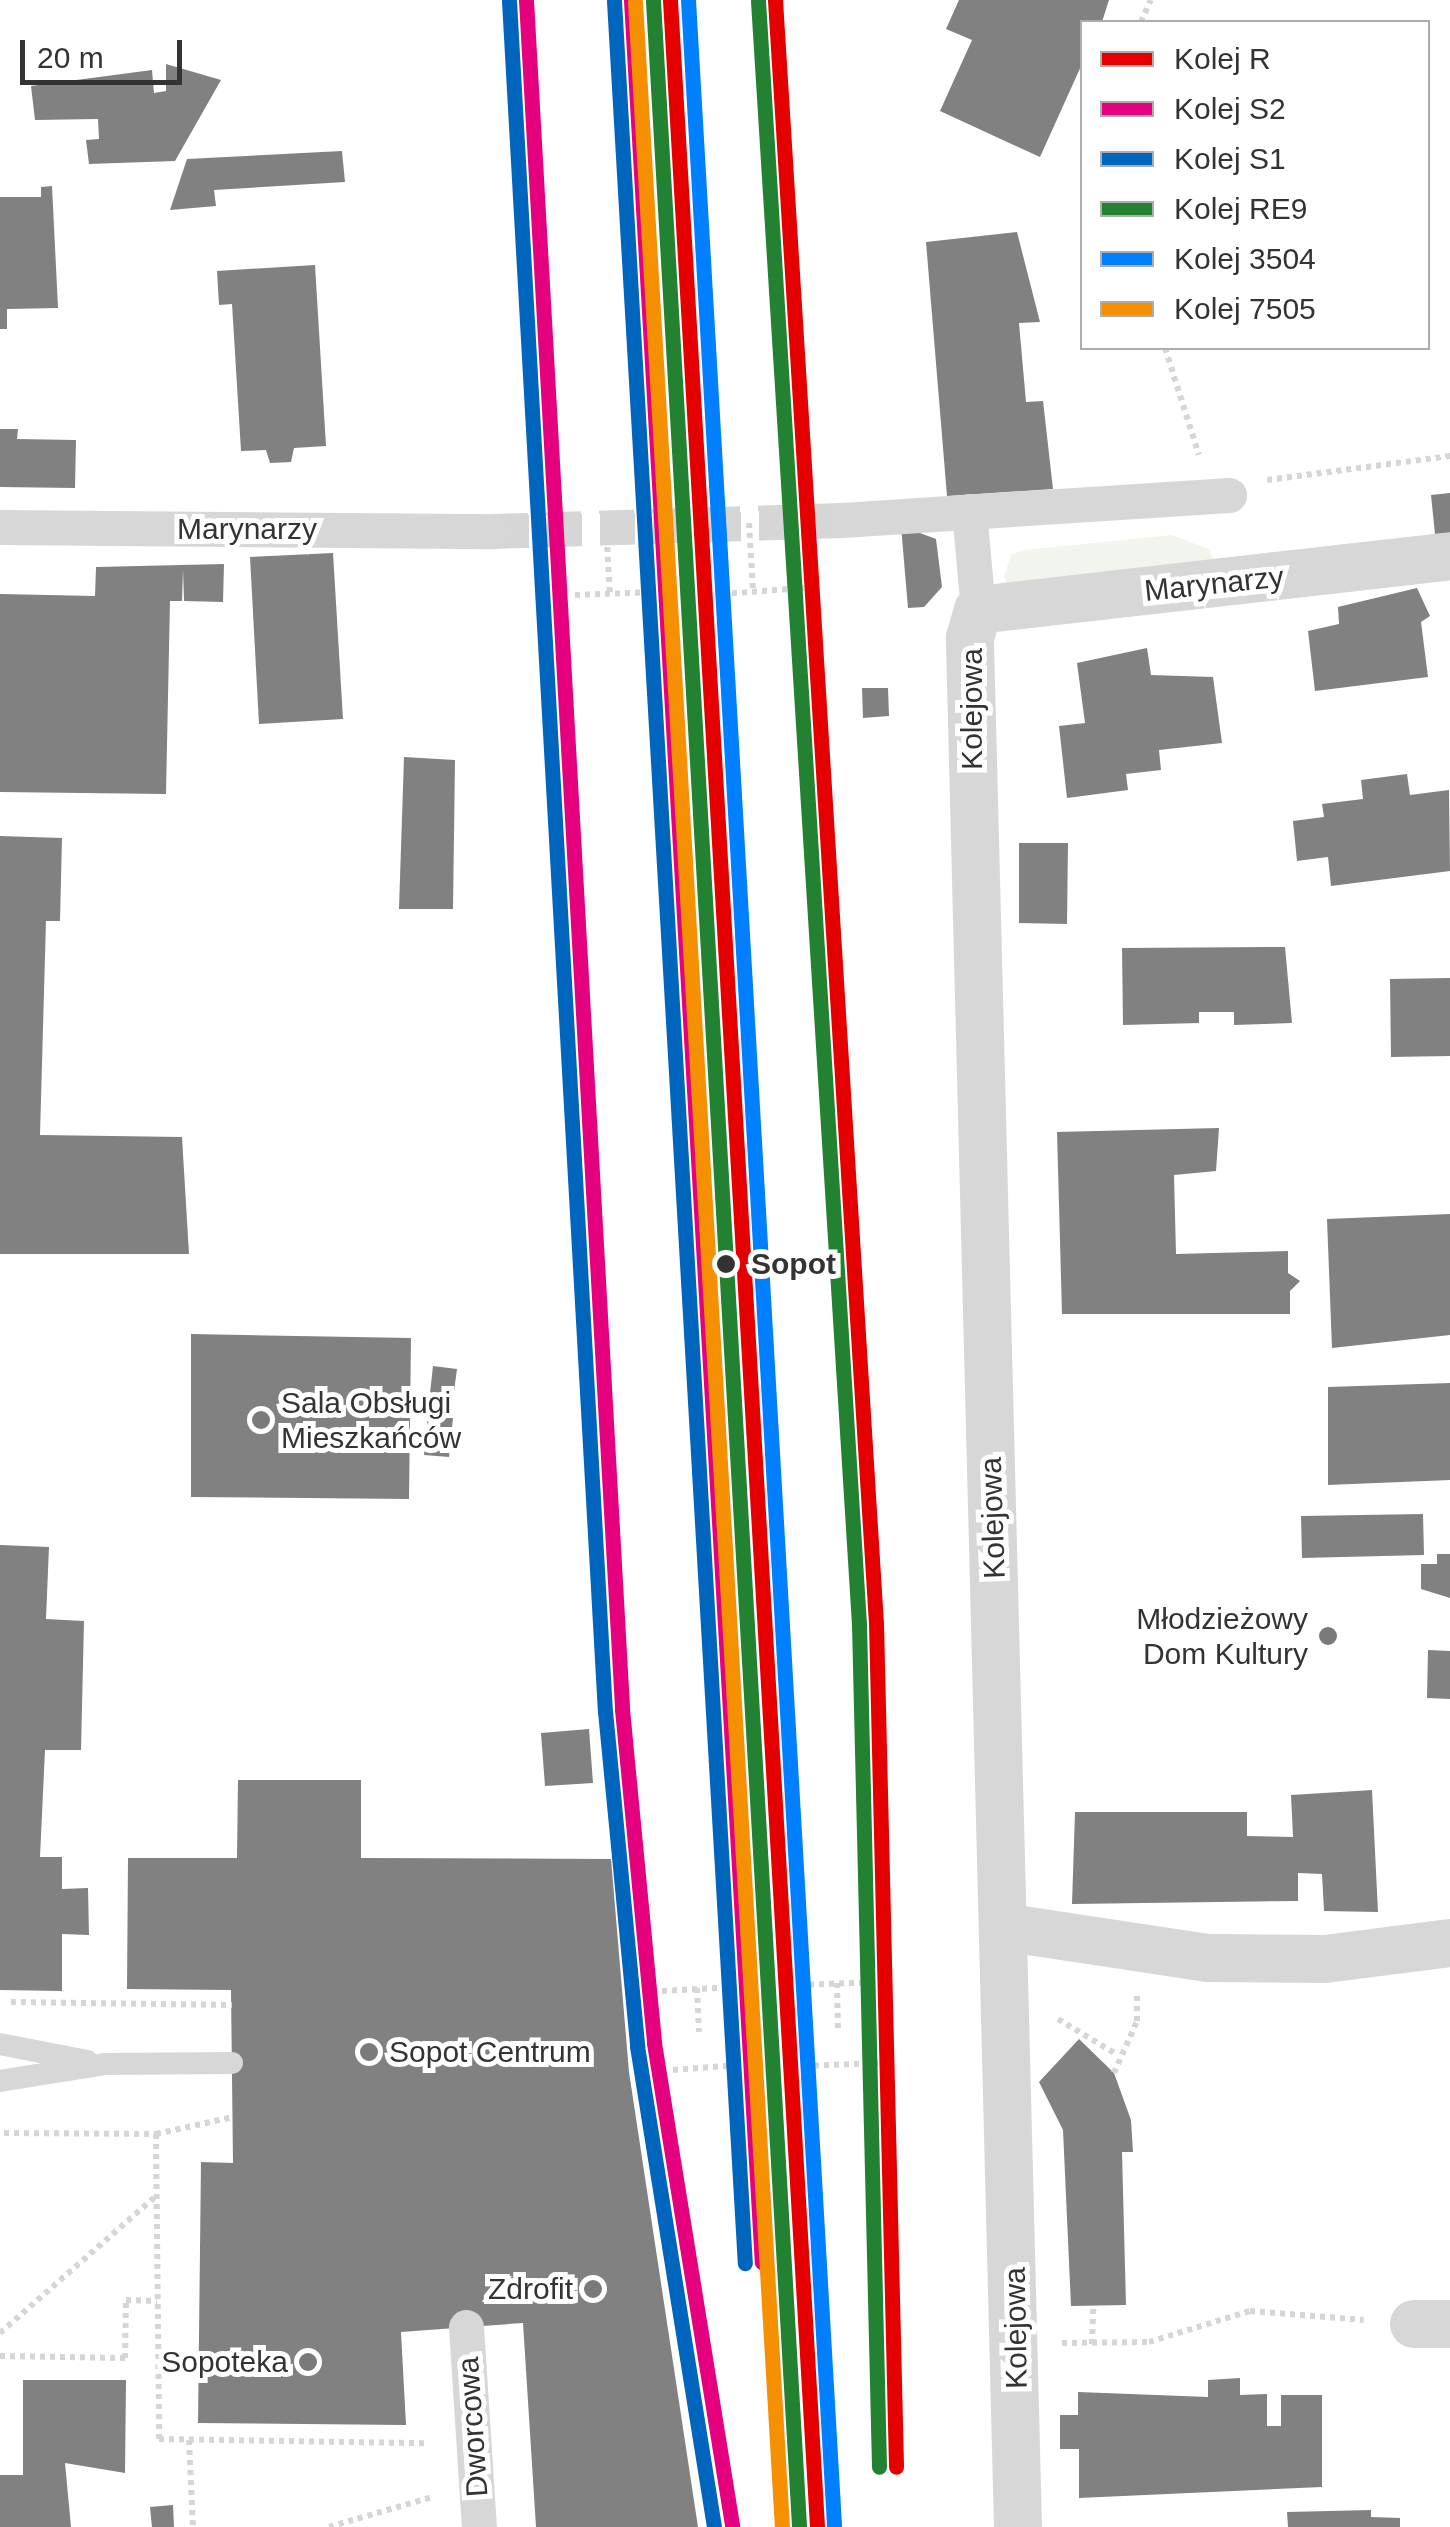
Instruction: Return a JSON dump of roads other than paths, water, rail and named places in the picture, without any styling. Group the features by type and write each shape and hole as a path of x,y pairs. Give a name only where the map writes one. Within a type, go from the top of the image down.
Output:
{"street":[{"path":"842,520 969,511 1042,514 1229,494"},
{"name":"Kolejowa","path":"969,511 978,610 970,638 978,1140 1008,1928 1018,2527"},
{"name":"Marynarzy","path":"0,527 494,530"},
{"name":"Marynarzy","path":"978,610 1450,556"},
{"path":"1008,1928 1208,1958 1326,1958 1450,1943"},
{"name":"Dworcowa","path":"466,2327 479,2527"}],"lane":[{"path":"0,2044 106,2064"},
{"path":"0,2081 106,2064 232,2063"}],"tunnel":[{"path":"494,531 842,520"}],"rail line":[{"name":"S2","path":"526,0 622,1709 654,2043 732,2527"},
{"name":"S2","path":"631,0 762,2262"},
{"name":"R","path":"670,0 817,2527"},
{"name":"3504","path":"688,0 834,2526"},
{"name":"R","path":"775,0 876,1623 896,2467"},
{"name":"S1","path":"509,1 605,1711 637,2046 714,2527"},
{"name":"S1","path":"614,1 745,2263"},
{"name":"RE9","path":"653,1 799,2527"},
{"name":"RE9","path":"758,1 859,1624 879,2467"},
{"name":"7505","path":"635,2 782,2527"}],"place":[{"name":"Sopot","path":"726,1264"},
{"name":"Sala Obsługi Mieszkańców","path":"261,1420"},
{"name":"Młodzieżowy Dom Kultury","path":"1328,1636"},
{"name":"Sopot Centrum","path":"369,2052"},
{"name":"Zdrofit","path":"593,2289"},
{"name":"Sopoteka","path":"308,2362"}]}
